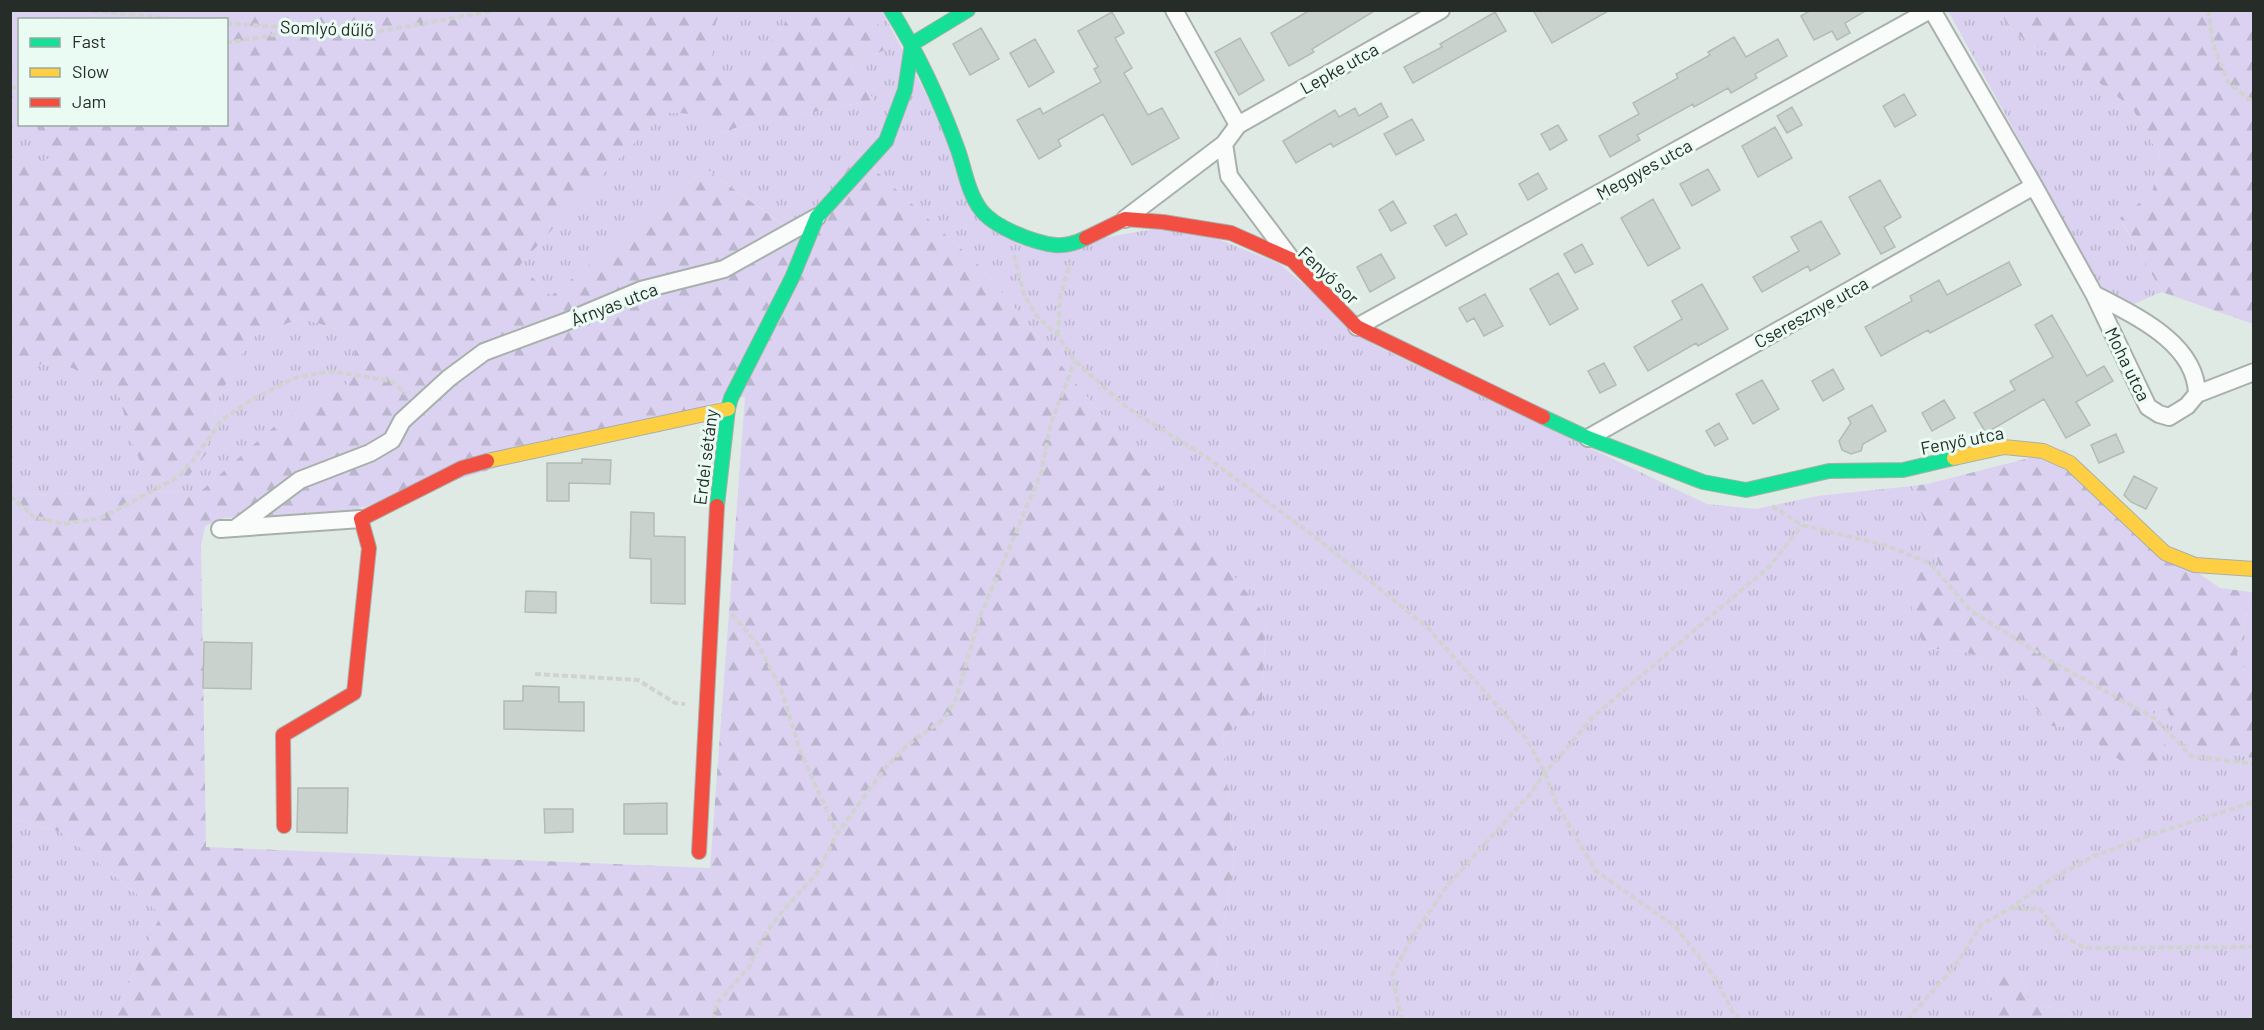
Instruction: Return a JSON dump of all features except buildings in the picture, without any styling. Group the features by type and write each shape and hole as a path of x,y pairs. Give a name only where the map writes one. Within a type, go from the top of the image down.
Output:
{"street":[{"path":"891,10 912,44 958,150 969,187 982,210 1000,225 1035,241 1056,245 1076,243 1125,219 1224,144 1238,125 1174,10"},
{"path":"912,44 968,10"},
{"name":"Lepke utca","path":"1238,125 1441,10"},
{"name":"Moha utca","path":"1931,10 2094,294 2148,407 2169,417 2187,406 2197,394 2196,375 2176,348 2152,326 2094,294"},
{"name":"Meggyes utca","path":"1357,327 1931,10"},
{"name":"Erdei sétány","path":"699,852 716,518 728,409 731,398 792,278 817,217 886,141 905,90 912,44"},
{"path":"1224,144 1229,176 1292,260"},
{"name":"Cseresznye utca","path":"1588,438 2034,186"},
{"name":"Árnyas utca","path":"361,519 228,529 300,480 370,453 392,440 402,421 449,378 484,352 565,322 641,290 724,269 817,217"},
{"name":"Fenyő sor","path":"1125,219 1163,222 1231,233 1292,260 1357,327 1588,438 1702,482 1746,490"},
{"path":"2197,394 2253,372"},
{"path":"284,826 283,735 354,693 369,548 361,519 462,468 501,457 728,409"},
{"name":"Fenyő utca","path":"1746,490 1829,471 1903,470 2004,447 2043,451 2070,463 2165,553 2195,565 2253,569"}],"path":[{"path":"84,10 165,18"},
{"name":"Somlyó dűlő","path":"228,23 366,34 497,10"},
{"path":"2208,10 2213,44 2228,82 2253,103"},
{"path":"228,43 308,29"},
{"path":"1000,225 1013,250 1024,294 1035,314 1058,336 1075,361 1129,409 1214,463 1314,536 1426,626 1526,738 1545,773 1557,805 1596,871 1676,927 1714,976 1732,1012 1740,1020"},
{"path":"1058,336 1060,297 1076,243"},
{"path":"713,1020 716,1004 749,967 762,939 781,913 818,872 837,834 886,767 909,743 944,719 956,699 979,619 1041,473 1052,423 1075,361"},
{"path":"10,496 34,518 63,524 100,519 178,477 195,458 221,421 251,400 295,378 330,370 391,381 420,406"},
{"path":"1746,490 1802,525 1884,545 1930,563 1971,611 2056,664 2156,719 2191,756 2253,764"},
{"path":"1402,1020 1392,975 1413,936 1447,886 1531,793 1545,773 1594,716 1771,565 1802,525"},
{"path":"713,591 759,646 782,689 801,753 837,834"},
{"path":"535,674 638,680 675,703 707,706"},
{"path":"1907,1020 1956,965 1981,925 2011,908 2050,879 2094,856 2159,832 2253,802"},
{"path":"2011,908 2040,909 2060,934 2085,948 2253,947"}],"green space":[{"path":"11,11 720,11 713,32 713,69 734,84 795,11 869,11 893,46 850,66 874,100 738,127 722,133 702,115 665,112 594,183 520,265 551,296 706,169 811,245 850,147 982,268 1266,616 1262,704 1223,736 1234,859 1208,1019 113,1019 161,914 61,832 11,818 11,495 201,491 277,424 347,384 359,336 301,318 250,338 218,399 206,454 183,483 147,478 130,437 117,387 55,361 11,371 11,169 51,158 36,126 228,126 228,18 18,18 18,92 11,88","holes":["745,397 710,868 206,847 201,546 205,526 225,518 354,510 731,398"]},
{"path":"720,11 795,11 734,85 713,69 713,32"},
{"path":"869,11 882,11 986,207 1029,238 1076,243 1169,226 1218,239 1280,264 1374,345 1707,504 1756,509 1817,496 1912,486 1940,567 1907,573 1924,648 1962,651 1991,660 2052,726 2076,727 2096,741 2165,747 2152,710 2166,707 2185,744 2253,758 2253,1019 2065,1019 2066,1010 2030,1005 2021,974 1986,975 1995,1010 1995,1019 1208,1019 1234,859 1223,736 1262,704 1266,616 982,268 850,147 812,245 706,169 551,296 519,265 594,183 665,112 702,115 723,133 738,127 874,100 850,66 893,46"},
{"path":"1948,11 2000,11 2008,26 2030,44 2085,72 2132,108 2160,156 2152,193 2120,219 2162,292 2115,312"},
{"path":"2000,11 2253,11 2253,324 2162,292 2120,218 2152,193 2160,156 2132,108 2085,72 2030,44 2008,26"},
{"path":"10,88 18,92 18,126 36,126 52,158 11,169"},
{"path":"301,318 359,336 347,384 277,424 201,491 11,495 10,371 55,361 117,387 130,437 206,454 218,399 250,338"},
{"path":"2064,449 2175,557 2220,588 2251,592 2237,654 2253,682 2253,758 2184,744 2166,707 2152,710 2166,747 2155,766 2129,767 2076,727 2052,726 1991,660 1962,651 1924,648 1912,611 1907,573 1940,567 1912,486"},
{"path":"2251,592 2253,592 2253,682 2237,654"},
{"path":"10,818 61,832 161,914 113,1019 11,1019"},
{"path":"2002,964 2021,974 2030,1005 2066,1010 2065,1019 1995,1019 1995,1010 1986,975"}],"traffic: fast":[{"path":"891,10 936,96 958,150 970,189 981,210 1005,228 1036,241 1063,245 1086,238"},
{"path":"717,506 731,398 792,278 817,217 886,141 905,90 912,44 968,10"},
{"path":"1543,417 1588,438 1703,482 1746,490 1829,471 1903,470 1954,458"}],"traffic: slow":[{"path":"487,461 728,409"},
{"path":"1954,458 2004,447 2043,451 2070,463 2165,553 2195,565 2254,569"}],"traffic: jam":[{"path":"1086,238 1125,219 1163,222 1231,233 1292,260 1357,327 1543,417"},
{"path":"284,826 283,735 354,693 369,548 361,519 462,468 487,461"},
{"path":"699,852 717,506"}]}
